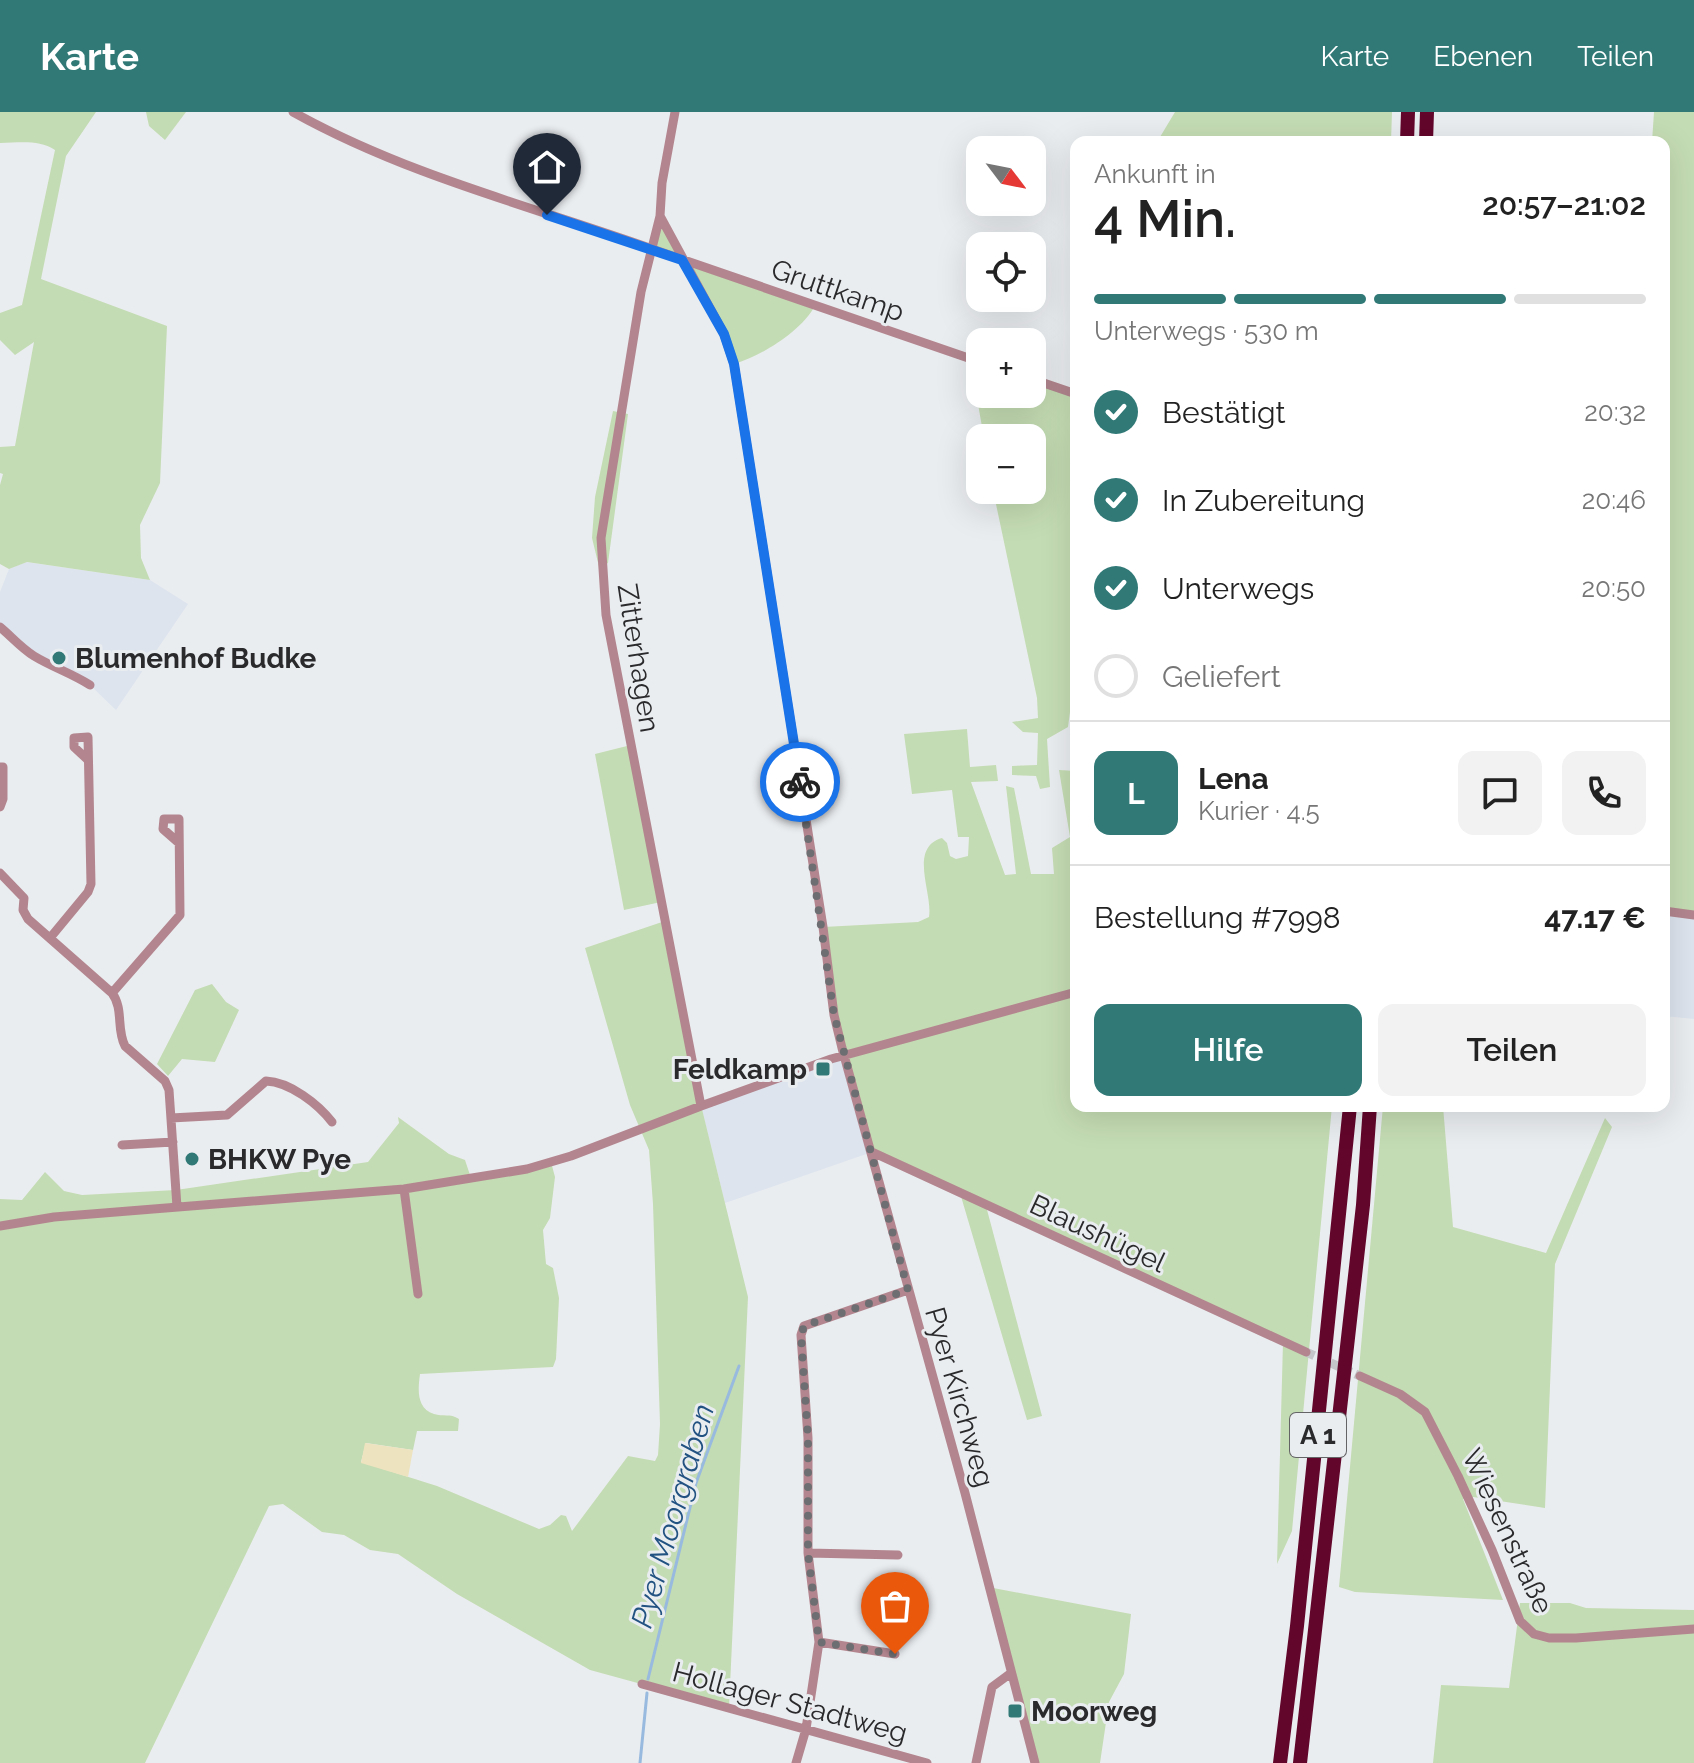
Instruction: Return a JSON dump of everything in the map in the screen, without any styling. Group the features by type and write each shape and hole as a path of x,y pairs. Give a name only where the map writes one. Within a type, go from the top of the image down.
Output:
{"highway":[{"path":"1407,136 1408,112"},
{"path":"1426,136 1427,112"},
{"name":"A 1","path":"1280,1763 1304,1563 1349,1112"},
{"name":"A 1","path":"1300,1763 1358,1252 1370,1112"}],"street":[{"name":"Gruttkamp","path":"293,112 353,144 501,200 651,248 966,357"},
{"path":"660,216 662,183 675,112"},
{"name":"Zitterhagen","path":"660,216 641,292 601,538 606,615 701,1106"},
{"name":"Pyer Kirchweg","path":"660,216 724,334 734,364 834,1015 965,1493 1035,1763"},
{"path":"1046,384 1070,392"},
{"path":"0,627 30,654 90,685"},
{"path":"50,938 88,892 91,884 88,760"},
{"path":"0,767 3,767 0,807"},
{"path":"112,993 180,915 179,843"},
{"path":"0,873 24,898 23,910 28,919 112,993 119,1002 121,1039 125,1046 165,1081 169,1090 177,1207"},
{"path":"1670,912 1694,915"},
{"path":"0,1226 54,1217 404,1189 527,1169 844,1055 1070,994"},
{"path":"171,1118 227,1115 266,1081 276,1082 320,1108 332,1122"},
{"path":"122,1145 173,1142"},
{"name":"Blaushügel","path":"872,1152 1306,1352"},
{"path":"404,1189 418,1294"},
{"path":"796,1763 806,1729 819,1642 808,1553 808,1438 801,1335 804,1326 908,1290"},
{"name":"Wiesenstraße","path":"1360,1376 1400,1394 1425,1412 1492,1550 1520,1621 1534,1634 1549,1638 1576,1638 1694,1629"},
{"path":"808,1553 898,1555"},
{"path":"819,1642 895,1654"},
{"path":"976,1763 992,1687 1011,1673"},
{"name":"Hollager Stadtweg","path":"642,1684 927,1763"}],"shaded area":[{"path":"26,562 150,580 188,604 116,710 90,685 50,665 0,626 0,592 9,569"},
{"path":"1670,912 1694,915 1694,1019 1670,1017"},
{"path":"844,1055 872,1152 725,1203 701,1106"}],"green space":[{"path":"0,112 96,112 66,156 41,279 167,326 160,483 140,525 141,558 150,580 27,562 9,569 0,564 0,485 3,474 0,473 0,447 15,446 34,342 15,355 0,340 0,313 22,305 55,150 35,143 0,143"},
{"path":"146,112 186,112 165,140 149,126"},
{"path":"1175,112 1392,112 1391,136 1161,136"},
{"path":"1654,112 1694,112 1694,915 1670,912 1670,136 1652,136"},
{"path":"660,216 682,260 651,248"},
{"path":"682,260 815,306 800,325 780,341 734,364"},
{"path":"1046,385 1070,393 1070,712 1068,727 1047,739 1050,787 1040,789 1036,776 1012,775 1012,766 1037,765 1038,733 1023,732 1012,722 1038,718 1037,698 996,504 1046,504 1046,424 982,424 979,408 1046,408"},
{"path":"613,411 628,414 608,563 599,567 592,538 595,497"},
{"path":"967,729 970,767 996,765 998,781 971,782 1005,875 1016,874 1006,786 1014,788 1031,874 1054,874 1052,848 1070,837 1070,1112 1331,1112 1292,1531 1277,1564 1283,1342 986,1206 1042,1416 1027,1420 960,1193 872,1152 842,1048 823,927 918,922 929,917 924,872 926,851 932,843 942,838 947,843 950,856 956,859 968,856 969,837 958,837 952,790 912,794 904,734"},
{"path":"631,745 701,1105 748,1297 729,1708 590,1670 457,1594 398,1554 370,1550 344,1535 322,1532 283,1504 269,1506 145,1763 0,1763 0,1199 22,1200 45,1172 64,1191 82,1195 176,1190 368,1162 399,1123 398,1117 449,1154 465,1160 471,1178 551,1162 555,1177 550,1218 543,1230 546,1264 553,1268 559,1298 553,1367 420,1374 421,1403 434,1414 459,1419 458,1431 417,1431 413,1450 366,1443 361,1462 437,1486 539,1529 550,1525 561,1515 566,1516 572,1531 628,1456 655,1461 660,1424 649,1150 630,1105 585,948 665,921 661,902 624,910 595,754"},
{"path":"1059,770 1070,771 1070,837"},
{"path":"212,984 226,1002 239,1010 215,1062 182,1059 168,1076 157,1064 195,990"},
{"path":"1382,1112 1443,1112 1453,1227 1546,1253 1605,1118 1612,1127 1555,1264 1545,1508 1473,1497 1463,1499 1503,1600 1355,1592 1339,1587"},
{"path":"988,1587 1131,1614 1124,1674 1109,1702 1100,1763 1035,1763"},
{"path":"1520,1603 1694,1610 1694,1763 1433,1763 1441,1685 1509,1688"}],"sand":[{"path":"365,1443 413,1450 408,1477 361,1463"}],"waterway":[{"name":"Pyer Moorgraben","path":"648,1679 696,1483 739,1366"},
{"name":"Pyer Moorgraben","path":"640,1763 647,1693"}],"tunnel":[{"path":"1306,1352 1360,1376"}],"way so far":[{"path":"800,782 834,1015 908,1290 804,1326 801,1335 808,1438 808,1553 819,1642 895,1654"}],"place":[{"name":"Blumenhof Budke","path":"59,658"},
{"name":"Feldkamp","path":"823,1069"},
{"name":"BHKW Pye","path":"192,1159"},
{"name":"Moorweg","path":"1015,1711"}],"route":[{"path":"547,215 682,260 724,334 734,364 800,782"}]}
